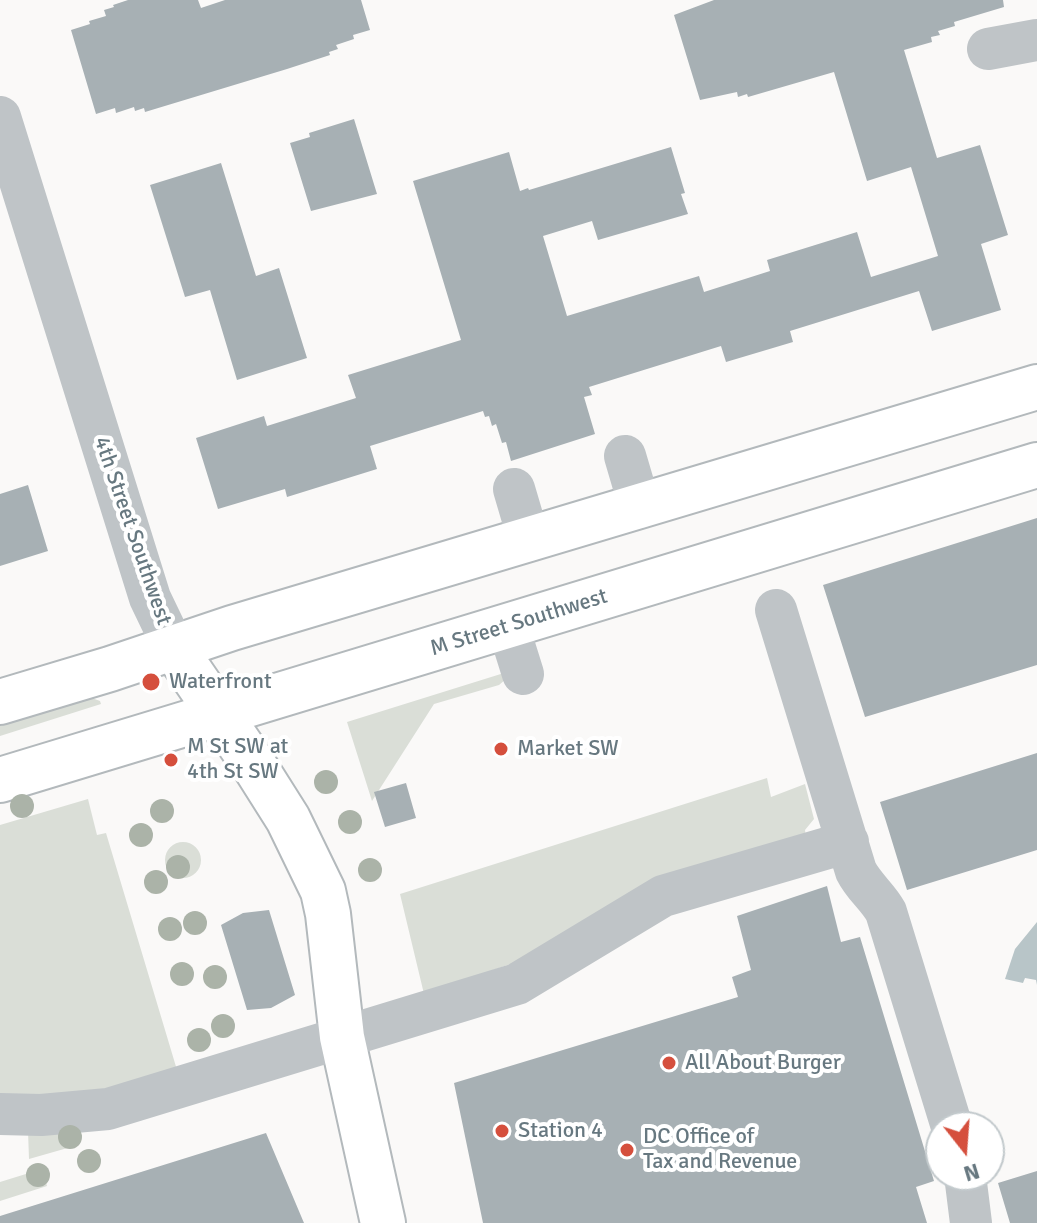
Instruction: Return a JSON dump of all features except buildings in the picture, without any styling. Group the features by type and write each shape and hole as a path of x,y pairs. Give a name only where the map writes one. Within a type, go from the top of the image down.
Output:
{"main road":[{"path":"0,702 1037,387"},
{"name":"M Street Southwest","path":"0,780 1037,465"},
{"name":"4th Street Southwest","path":"174,648 288,819 323,891 328,914 363,993 357,1033 383,1223"},
{"name":"4th Street Southwest","path":"357,1033 412,1223"}],"street":[{"path":"988,49 1037,40"},
{"name":"4th Street Southwest","path":"0,117 150,598 174,648"},
{"path":"625,456 640,507"},
{"path":"514,489 529,540"},
{"path":"776,610 848,842 862,882 879,899 886,912 947,1111"},
{"path":"508,626 523,674"},
{"path":"0,1114 41,1115 108,1109 517,984 663,896 848,842"},
{"path":"967,1191 971,1223"}],"shaded area":[{"path":"504,673 506,679 499,685 434,704 372,801 347,722"},
{"path":"92,698 101,704 0,736 0,726"},
{"path":"767,778 771,797 805,784 814,819 805,830 806,837 528,958 424,994 400,894"},
{"path":"88,799 97,835 106,833 177,1070 113,1089 0,1101 0,825"},
{"path":"183,842 196,847 201,860 196,873 183,878 170,873 165,860 170,847"},
{"path":"1037,922 1037,985 1036,980 1025,978 1023,983 1005,979 1015,949"},
{"path":"76,1128 78,1145 29,1159 28,1131"},
{"path":"42,1169 47,1186 0,1201 0,1182"}],"place":[{"name":"Waterfront","path":"151,682"},
{"name":"Market SW","path":"501,749"},
{"name":"M St SW at 4th St SW","path":"171,760"},
{"name":"All About Burger","path":"669,1063"},
{"name":"Station 4","path":"502,1131"},
{"name":"DC Office of Tax and Revenue","path":"627,1150"}]}
